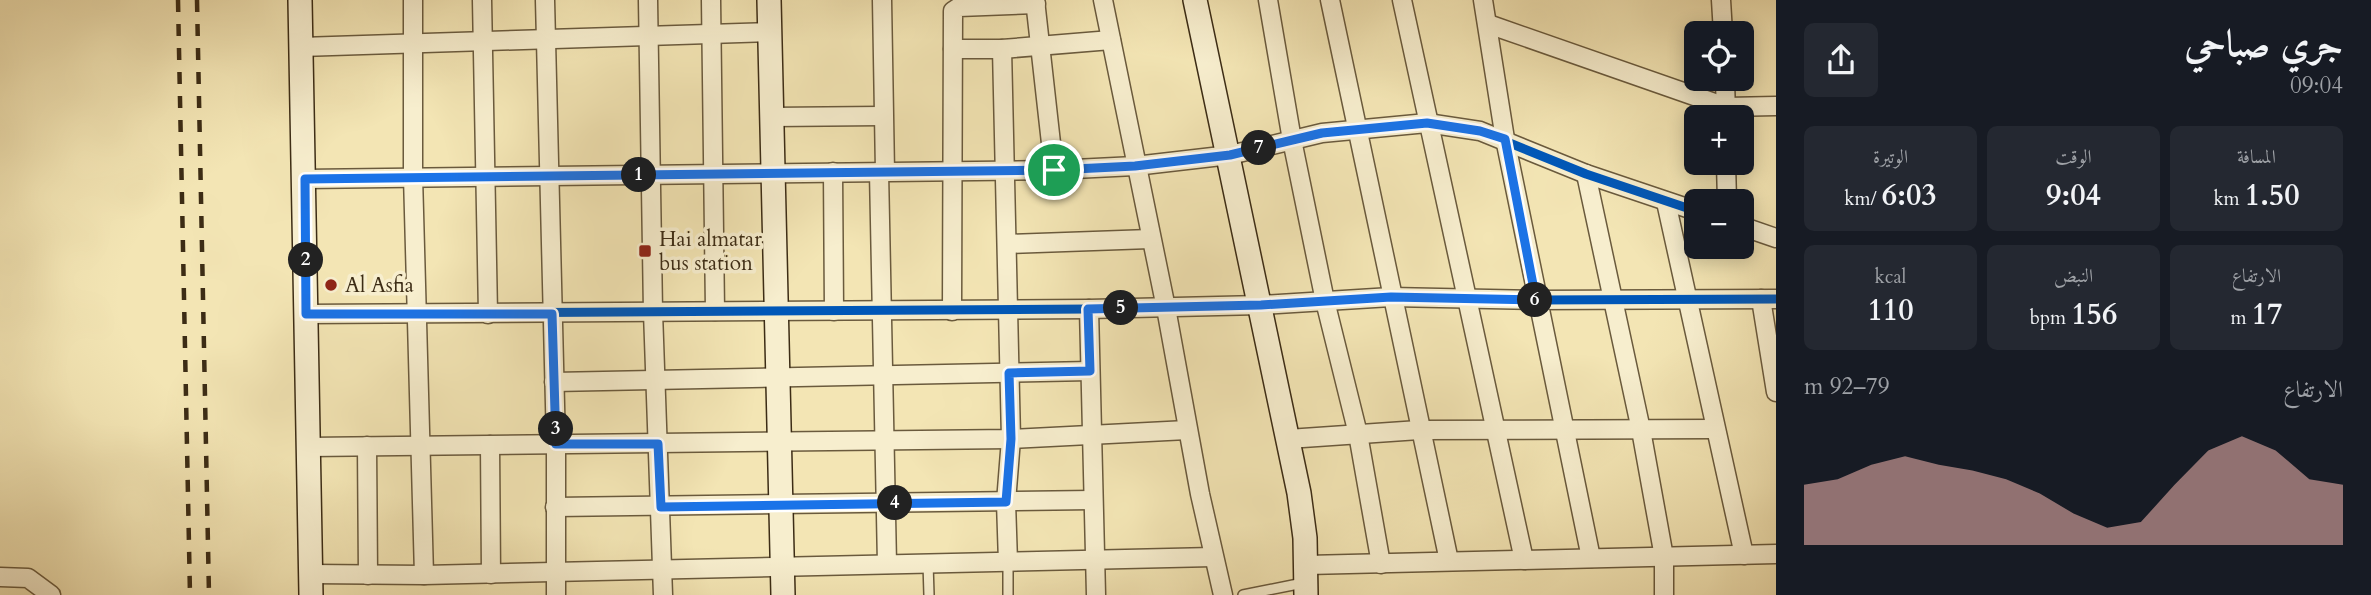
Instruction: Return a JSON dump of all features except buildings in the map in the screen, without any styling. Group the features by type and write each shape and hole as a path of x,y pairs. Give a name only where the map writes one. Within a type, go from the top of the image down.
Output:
{"main road":[{"path":"300,0 311,584"},
{"path":"769,0 783,595"},
{"path":"1195,0 1230,155 1302,509 1306,581"}],"street":[{"path":"412,0 413,176 419,313 424,575"},
{"path":"482,0 488,314"},
{"path":"545,0 556,444 556,595"},
{"path":"648,0 653,174 653,312 663,595"},
{"path":"711,0 715,311"},
{"path":"882,0 882,312 887,564"},
{"path":"1103,0 1166,308 1187,430 1223,595"},
{"path":"1268,0 1292,140 1325,300 1358,434 1381,564"},
{"path":"1330,0 1448,561"},
{"path":"1402,0 1524,560"},
{"path":"1483,0 1505,139 1536,300 1567,431 1591,558"},
{"path":"1721,0 1722,21"},
{"path":"952,311 953,11 971,3 1036,2 1038,47 1054,170"},
{"path":"1488,24 1707,105"},
{"path":"301,47 770,32"},
{"path":"953,49 1038,47 1111,40"},
{"path":"1002,49 1011,439 1006,502 1008,562"},
{"path":"1754,109 1776,106"},
{"path":"771,117 881,116"},
{"path":"305,179 413,176 550,178 713,173 953,173 1135,166 1230,155 1292,140 1356,129 1427,123 1480,131 1505,139 1586,174 1684,207"},
{"path":"833,172 834,311"},
{"path":"1586,174 1664,557 1664,595"},
{"path":"1666,202 1685,299 1744,555"},
{"path":"1754,230 1776,237"},
{"path":"1007,244 1150,239"},
{"path":"306,314 1166,308 1391,297 1468,300 1768,299 1776,392"},
{"path":"1088,309 1096,595"},
{"path":"554,382 1090,371"},
{"path":"1288,439 1419,430 1714,429"},
{"path":"309,447 1011,439 1187,430"},
{"path":"490,444 491,574"},
{"path":"367,446 368,575"},
{"path":"555,508 1092,500"},
{"path":"1306,581 1381,564 1776,554"},
{"path":"311,584 368,575 1213,557"},
{"path":"0,577 28,578 51,595"}],"lane":[{"path":"1008,562 1008,595"},
{"path":"928,563 929,595"},
{"path":"1243,595 1306,581"}],"railway":[{"path":"178,0 190,595"},
{"path":"197,0 209,595"}],"cycle path":[{"path":"305,179 1054,170 1135,166 1230,155 1322,133 1427,123 1480,131 1586,174 1684,207"},
{"path":"306,314 1089,309 1261,305 1391,297 1536,300 1776,299"}],"place":[{"name":"Hai almatar bus station","path":"645,251"},
{"name":"Al Asfia","path":"331,285"}],"route":[{"path":"1427,123 1480,131 1505,139 1536,300 1391,297 1261,305 1088,309 1090,371 1009,373 1011,439 1006,502 661,507 658,444 556,444 552,314 306,314 305,179 1054,170 1135,166 1230,155 1322,133 1390,125 1427,123"}]}
